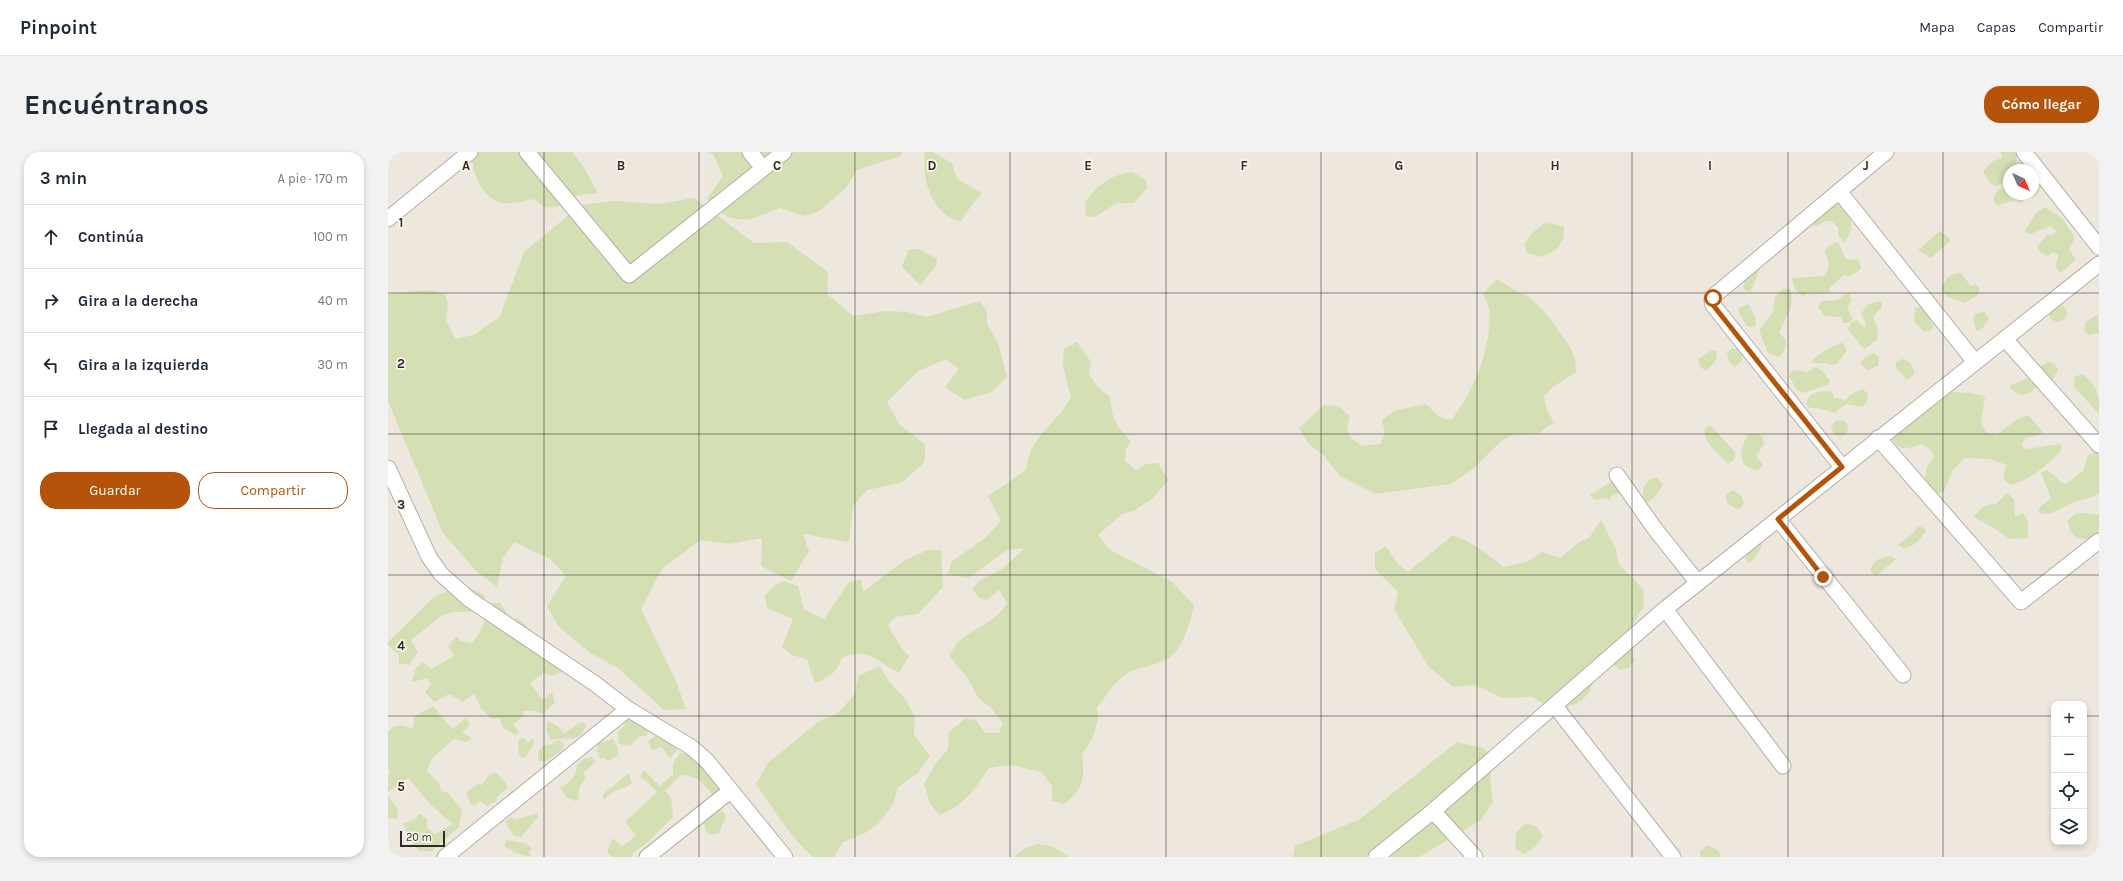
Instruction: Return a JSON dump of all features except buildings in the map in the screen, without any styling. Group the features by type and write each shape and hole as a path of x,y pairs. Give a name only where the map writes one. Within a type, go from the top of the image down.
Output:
{"street":[{"path":"388,218 470,152"},
{"path":"527,152 628,275 784,152"},
{"path":"750,152 763,168"},
{"path":"1842,467 1712,303 1715,295 1886,152"},
{"path":"2024,152 2099,247"},
{"path":"1839,191 1975,362"},
{"path":"1376,857 1433,811 1665,609 1878,438 2099,264"},
{"path":"2004,339 2099,445"},
{"path":"1878,438 2021,602 2099,542"},
{"path":"388,468 429,557 442,574 468,599 594,683 628,709 691,748 707,761 785,857"},
{"path":"1617,475 1655,529 1698,583"},
{"path":"1778,519 1904,676"},
{"path":"1665,609 1783,766"},
{"path":"1555,706 1673,856"},
{"path":"445,857 628,709"},
{"path":"647,857 730,791"},
{"path":"1433,811 1475,857"}],"green space":[{"path":"467,152 572,152 583,166 598,193 578,195 561,206 545,208 533,199 514,203 496,201 481,187 474,169 472,156"},
{"path":"708,152 903,152 900,156 857,170 846,188 818,212 804,216 780,208 749,220 730,218 718,210 707,199 723,176 713,154"},
{"path":"925,152 932,152 952,163 957,179 982,193 965,214 961,222 951,218 943,212 931,195 925,174"},
{"path":"2001,152 2017,152 2016,162 2024,164 2003,164 2003,183 1995,186 1989,182 1983,171 1993,161 2002,158"},
{"path":"1132,172 1146,180 1147,188 1134,203 1117,203 1095,217 1086,216 1085,202 1100,186 1111,178 1124,173"},
{"path":"2039,180 2043,184 2039,191"},
{"path":"2003,189 2003,200 2014,200 1997,206 1993,200 1997,190"},
{"path":"694,198 754,243 787,242 828,272 827,294 853,316 886,311 907,312 926,317 980,301 987,312 987,324 998,343 1007,377 992,392 964,400 945,387 959,369 946,359 918,371 887,402 899,424 925,444 925,462 901,483 867,490 853,506 849,542 803,534 809,551 791,581 761,566 762,538 730,544 700,540 662,569 641,609 676,681 686,709 664,710 618,668 590,653 558,626 547,606 566,576 550,559 514,542 503,558 497,587 476,571 443,533 388,401 388,294 427,290 445,294 448,303 446,320 455,339 474,335 500,316 524,252 581,205 615,201 658,204"},
{"path":"2014,200 2024,200 2021,203"},
{"path":"1834,201 1845,209 1851,218 1851,229 1845,242 1839,237 1838,227 1831,221 1825,221 1816,227 1806,222"},
{"path":"2045,207 2062,218 2075,238 2069,249 2076,260 2060,273 2055,266 2059,256 2058,254 2053,252 2048,256 2042,254 2037,246 2047,235 2054,234 2056,231 2050,226 2031,234 2024,232 2036,213"},
{"path":"1546,222 1564,227 1563,240 1555,251 1541,257 1527,253 1524,244 1533,232"},
{"path":"1940,231 1951,240 1931,258 1918,250"},
{"path":"1838,242 1846,259 1859,260 1861,269 1849,277 1844,275 1829,288 1830,293 1811,292 1803,296 1798,293 1793,284 1792,278 1824,276 1829,266 1825,252 1829,245"},
{"path":"919,249 937,259 936,266 920,285 902,267 908,250"},
{"path":"1761,266 1750,293 1743,289 1745,277"},
{"path":"1960,272 1971,286 1975,284 1980,288 1978,295 1965,303 1946,296 1941,288 1948,277"},
{"path":"1497,279 1531,298 1549,317 1570,347 1575,359 1576,372 1553,387 1544,396 1547,410 1554,422 1539,433 1513,435 1501,441 1474,468 1451,484 1375,494 1340,476 1324,456 1309,444 1299,428 1324,405 1338,406 1350,416 1347,429 1351,438 1362,446 1380,444 1385,433 1382,420 1396,410 1426,404 1439,417 1451,420 1467,396 1474,382 1485,352 1488,337 1489,308 1483,294"},
{"path":"1783,289 1790,289 1792,300 1791,306 1779,333 1786,340 1784,352 1779,357 1768,353 1759,330 1773,312 1775,297"},
{"path":"1849,294 1852,300 1847,308 1853,319 1848,323 1843,323 1841,317 1824,316 1818,307 1822,301 1838,300 1844,295"},
{"path":"1879,301 1882,303 1882,307 1873,318 1877,326 1878,339 1865,349 1848,329 1851,322 1857,320 1864,328 1866,323 1861,314 1867,305"},
{"path":"1748,304 1756,319 1755,327 1747,326 1739,313 1739,308"},
{"path":"2058,304 2062,305 2066,309 2066,317 2062,321 2058,322 2054,321 2050,317 2049,313 2050,309 2054,305"},
{"path":"1922,306 1934,326 1929,332 1923,331 1914,322 1915,308"},
{"path":"1984,311 1989,319 1981,330 1976,331 1973,319 1975,314"},
{"path":"2098,314 2099,333 2089,335 2084,331 2086,322"},
{"path":"1077,342 1091,362 1089,374 1097,386 1110,397 1113,416 1118,426 1131,442 1126,449 1125,461 1136,470 1146,464 1158,463 1168,480 1153,498 1134,511 1122,514 1098,535 1110,550 1171,581 1194,605 1190,620 1181,644 1171,656 1161,662 1134,670 1125,675 1112,688 1097,708 1098,714 1092,739 1082,754 1082,782 1071,799 1064,804 1052,801 1052,786 1042,772 1011,765 989,768 963,802 940,815 930,804 924,784 935,764 948,749 949,732 965,719 976,720 985,733 999,733 1003,723 991,708 978,698 967,677 949,656 959,641 992,620 1007,603 999,590 987,600 980,598 972,589 979,581 1002,569 1025,548 1007,550 968,578 948,575 951,562 985,538 1001,521 988,496 1026,470 1028,458 1033,447 1044,431 1065,407 1071,397 1063,365 1064,349"},
{"path":"1843,343 1847,350 1837,364 1830,365 1827,363 1811,363 1825,350"},
{"path":"1732,348 1739,349 1743,354 1742,360 1735,367 1729,362 1727,353"},
{"path":"1710,351 1716,351 1717,357 1706,371 1700,367 1698,359"},
{"path":"1874,353 1879,358 1878,366 1868,370 1860,364 1865,357"},
{"path":"1902,359 1909,362 1915,374 1907,380 1896,368 1896,362"},
{"path":"2048,362 2054,364 2058,369 2055,377 2048,385 2037,386 2027,394 2023,395 2013,391 2009,387 2037,374 2042,365"},
{"path":"1815,367 1827,376 1830,381 1828,385 1803,393 1797,390 1789,376 1792,371 1799,370 1807,372"},
{"path":"2082,374 2092,383 2097,391 2099,414 2075,388 2074,377"},
{"path":"1863,389 1868,394 1867,402 1863,407 1846,404 1835,413 1818,408 1810,408 1806,404 1810,396 1816,393 1832,391 1834,398 1845,400 1853,393"},
{"path":"1953,392 1985,396 1981,423 1987,433 1997,434 2018,419 2028,415 2043,432 2036,436 2025,438 2021,446 2027,449 2060,444 2062,450 2032,476 2010,485 2003,478 2007,465 1990,459 1965,458 1953,470 1944,491 1935,495 1924,485 1927,467 1934,457 1931,450 1922,444 1908,448 1898,446 1892,439 1886,425 1891,418 1905,419 1913,423 1932,395"},
{"path":"1840,420 1846,422 1848,428 1846,434 1840,436 1834,434 1832,428 1834,422"},
{"path":"1710,425 1735,452 1732,462 1728,464 1707,440 1704,430"},
{"path":"1748,434 1758,434 1762,436 1764,444 1756,456 1763,465 1758,470 1746,465 1741,457 1743,446"},
{"path":"2099,450 2099,494 2074,502 2054,512 2041,514 2038,509 2051,498 2041,473 2046,470 2066,484 2084,470 2087,456"},
{"path":"1657,477 1663,485 1655,497 1645,504 1643,495 1644,487 1652,478"},
{"path":"1616,479 1623,491 1612,496 1609,500 1606,498 1595,500 1590,495"},
{"path":"1731,491 1735,491 1742,497 1744,504 1738,510 1728,504 1725,496"},
{"path":"2007,493 2014,499 2015,517 2023,513 2028,521 2028,538 2009,539 1997,530 1974,517 1983,507 1996,504"},
{"path":"2083,513 2099,515 2099,536 2085,539 2076,538 2070,530 2068,520 2075,514"},
{"path":"1601,520 1616,549 1618,563 1643,589 1644,606 1628,632 1635,661 1629,668 1619,670 1608,658 1598,656 1594,679 1588,694 1576,703 1553,711 1533,697 1503,698 1474,685 1453,687 1428,666 1394,609 1398,592 1375,569 1375,553 1386,546 1398,564 1408,572 1453,535 1479,549 1503,567 1527,562 1542,552 1560,558 1581,541 1589,538"},
{"path":"1918,526 1924,528 1926,532 1917,542 1906,548 1898,545 1913,533"},
{"path":"1755,541 1762,546 1754,559 1748,563 1744,555"},
{"path":"928,550 941,550 943,587 918,614 895,617 888,625 902,649 909,656 899,673 872,657 858,654 842,658 838,667 832,674 815,683 807,659 792,655 782,647 793,619 767,608 765,595 775,585 784,581 798,586 804,609 824,619 848,583 861,579 863,592 905,560"},
{"path":"1891,556 1896,559 1877,575 1873,574 1870,570 1876,561 1884,557"},
{"path":"466,586 484,595 484,603 478,612 453,612 441,616 411,640 418,653 410,665 399,663 399,655 388,645 388,642 434,597 450,590"},
{"path":"492,603 500,603 512,620 517,618 525,624 529,634 567,665 561,672 552,676 543,673 530,683 543,700 552,692 555,703 543,714 535,711 523,711 523,716 513,724 519,732 516,735 503,728 500,718 492,719 481,709 474,693 463,702 449,694 434,702 425,692 431,685 428,678 412,682 415,669 423,662 431,669 454,656 448,646 456,636 461,641 472,643 480,632"},
{"path":"880,666 888,680 905,699 915,717 914,735 930,756 918,773 898,787 893,804 878,824 865,833 843,842 834,857 813,857 789,832 756,784 768,763 818,722 838,713 855,694 858,676"},
{"path":"433,706 452,729 467,718 470,726 462,732 472,738 466,742 454,739 432,758 427,771 440,784 441,791 448,793 462,810 459,827 432,851 420,851 412,844 414,840 407,833 403,824 415,819 420,814 427,819 427,827 434,834 453,824 431,805 408,778 388,792 388,777 390,771 388,769 388,731 394,727 400,726 406,726 413,729 414,717"},
{"path":"627,716 646,722 648,732 646,736 640,736 630,746 619,744 618,732 624,726"},
{"path":"548,721 558,726 564,733 580,723 583,722 586,724 584,731 576,737 551,740 546,731"},
{"path":"658,734 675,745 678,749 670,758 661,747 652,750 648,741"},
{"path":"523,738 528,742 533,738 534,744 525,758 520,757 518,750 519,739"},
{"path":"613,739 618,748 618,755 608,761 603,757 600,759 597,751 598,743"},
{"path":"558,740 564,744 563,749 545,762 539,761 538,754 542,746 552,744"},
{"path":"1457,742 1483,748 1493,757 1490,779 1493,802 1481,820 1419,857 1293,857 1295,846 1360,819"},
{"path":"680,753 689,754 697,759 703,765 707,774 720,779 724,790 713,795 696,778 681,775 665,791 671,798 673,817 649,841 631,855 632,857 612,857 607,851 613,838 622,847 636,835 625,822 657,792 644,779 640,778 642,773 645,771 660,786 673,774 673,763"},
{"path":"591,757 596,761 583,773 586,778 582,783 578,794 579,800 575,801 566,797 560,787 572,778 577,765 584,759"},
{"path":"497,773 507,785 507,788 497,797 496,802 487,806 480,801 476,805 471,805 466,793 478,784 482,785 489,775"},
{"path":"629,773 632,783 615,791 603,799 603,794"},
{"path":"388,796 398,809 397,819 388,818"},
{"path":"715,808 722,810 726,816 719,833 712,835 706,832 704,822"},
{"path":"537,813 538,817 521,837 514,836 505,822 511,817 515,820"},
{"path":"1526,823 1537,827 1543,836 1535,847 1525,854 1515,849 1516,833"},
{"path":"507,840 526,843 532,849 529,852 531,856 521,855 504,846"},
{"path":"1038,844 1051,846 1070,857 1016,857 1015,855 1024,849"},
{"path":"1708,845 1718,850 1721,857 1700,857 1700,851"}],"route":[{"path":"1713,298 1713,305 1842,467 1778,519 1823,577"}]}
